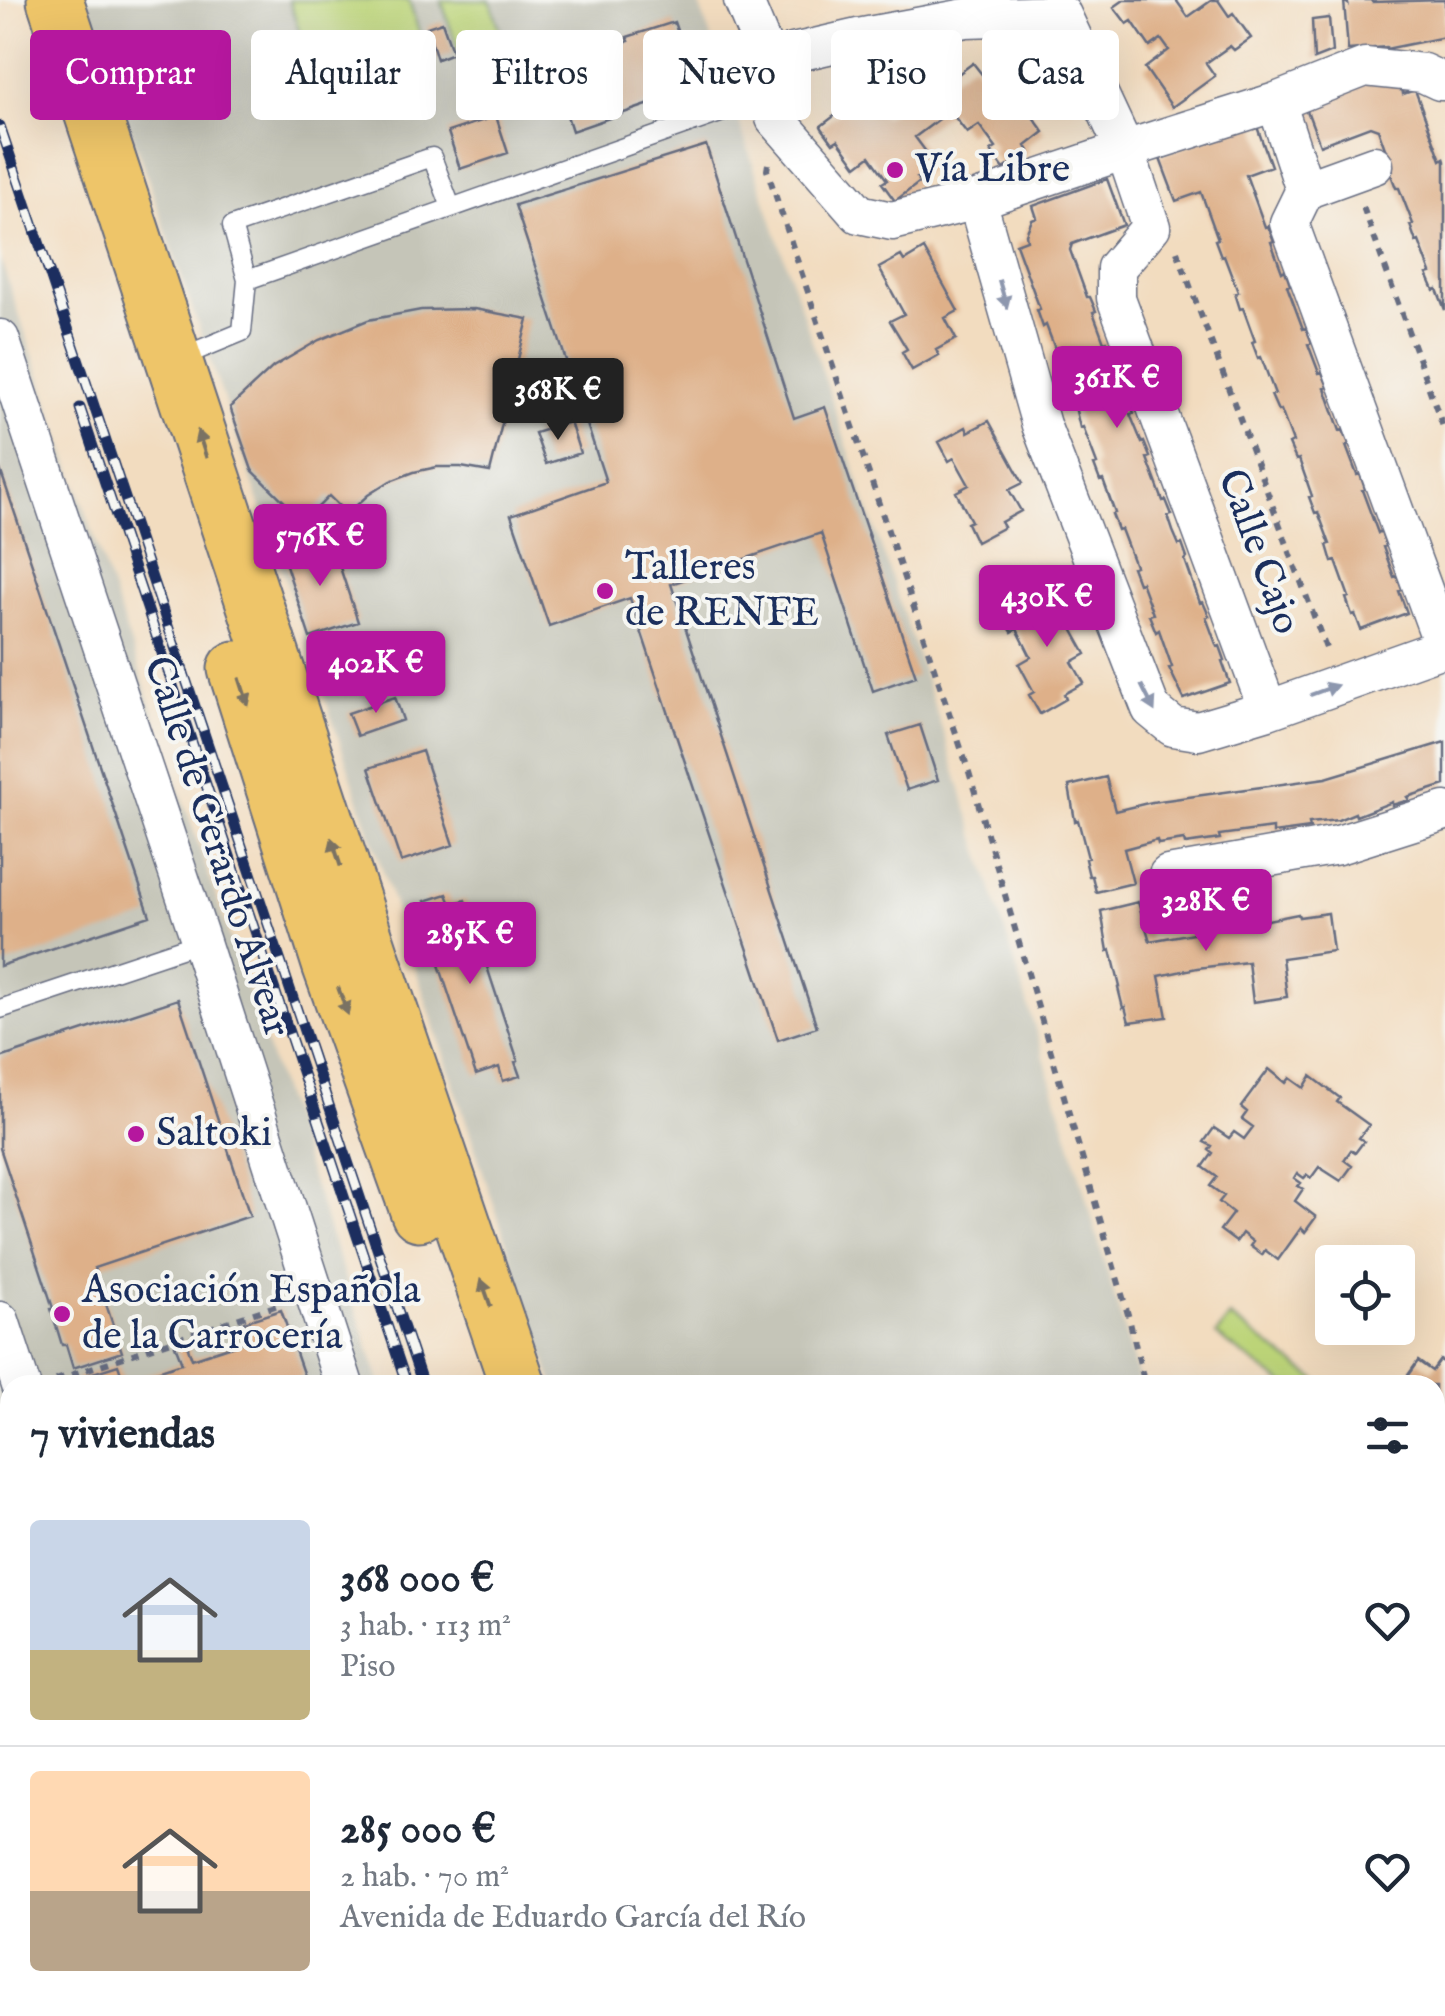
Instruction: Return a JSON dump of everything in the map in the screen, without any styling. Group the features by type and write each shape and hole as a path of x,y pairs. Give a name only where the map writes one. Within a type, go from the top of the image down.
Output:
{"main road":[{"path":"20,0 330,964 476,1375"},
{"path":"56,0 370,954 515,1375"}],"street":[{"path":"743,0 753,30"},
{"path":"811,48 966,18 1062,14 1125,150 1150,227"},
{"path":"792,120 860,214 892,220 976,200 1276,102 1364,67 1423,73 1443,86"},
{"path":"1276,102 1305,190"},
{"path":"976,200 1041,425 1150,708 1173,727 1198,731 1444,647 1289,223 1305,190 1362,169"},
{"name":"Calle Cajo","path":"1150,227 1116,268 1116,298 1268,710"},
{"name":"Calle de Gerardo Alvear","path":"0,339 341,1375"},
{"path":"1168,875 1338,845 1445,811"},
{"path":"0,1321 18,1375"}],"lane":[{"path":"247,280 703,120"},
{"path":"174,360 242,332 247,280 232,226 432,157 452,208"},
{"path":"0,1009 201,942"}],"path":[{"path":"772,120 767,170 969,772 1142,1375"},
{"path":"1362,169 1445,432"},
{"path":"1150,227 1178,252 1340,684"},
{"path":"75,1374 288,1301"}],"shaded area":[{"path":"86,0 698,0 708,30 643,30 643,120 738,120 945,738 1069,1138 1137,1375 551,1375 276,551 127,120 231,120 231,30 96,30"},
{"path":"0,258 378,1375 0,1375"}],"green space":[{"path":"289,0 409,0 419,30 299,30"},
{"path":"441,0 490,0 501,30 456,30 456,45"},
{"path":"1230,1317 1309,1375 1271,1375 1216,1335"}],"building":[{"path":"1124,0 1176,0 1188,17 1218,0 1251,38 1234,50 1230,46 1206,63 1215,76 1172,107 1145,68 1169,50 1161,39 1150,47 1132,21 1127,24 1114,7"},
{"path":"1347,0 1445,0 1445,37 1386,49 1348,50 1344,1 1348,4"},
{"path":"1329,18 1332,52 1314,59 1312,20"},
{"path":"442,22 453,53 437,59 436,30 427,27"},
{"path":"674,22 677,30 649,30"},
{"path":"643,32 643,106 623,113 623,43 629,41 627,37"},
{"path":"973,63 982,74 982,120 1035,120 1044,132 1026,146 1029,151 1004,169 991,151 996,148 979,125 967,133 957,120 962,120 962,71"},
{"path":"1377,72 1402,88 1403,94 1415,90 1441,160 1445,161 1445,310 1427,274 1431,273 1390,172 1393,171 1378,129 1370,126 1320,145 1303,100"},
{"path":"831,118 938,120 915,137 935,164 917,178 920,182 895,201 882,183 887,180 870,156 857,166 838,140 833,143 821,126"},
{"path":"484,120 497,120 508,153 460,169 448,132"},
{"path":"568,120 604,120 572,131"},
{"path":"1255,121 1271,166 1246,175 1274,241 1271,242 1282,272 1285,270 1303,329 1306,328 1312,343 1308,344 1328,387 1325,388 1340,431 1343,430 1349,444 1346,446 1357,475 1360,474 1378,533 1381,531 1407,613 1361,630 1355,614 1352,615 1336,561 1332,562 1327,545 1330,544 1309,497 1312,496 1299,459 1296,460 1289,444 1293,442 1281,410 1278,411 1271,395 1275,394 1252,342 1255,341 1243,308 1240,309 1235,293 1238,292 1215,240 1218,239 1201,192 1176,201 1159,156"},
{"name":"Talleres de RENFE","path":"706,145 794,418 825,407 916,676 873,691 821,533 671,584 817,1027 778,1040 630,598 549,626 511,515 606,482 515,205"},
{"path":"1107,179 1124,225 1072,244 1070,250 1096,311 1093,312 1104,342 1107,341 1113,355 1109,356 1134,413 1130,414 1150,457 1147,458 1163,501 1166,500 1172,515 1168,516 1173,531 1179,545 1182,544 1200,603 1203,602 1209,616 1206,617 1217,647 1220,646 1230,683 1184,699 1169,668 1172,667 1159,630 1156,632 1149,615 1153,614 1112,514 1115,513 1083,427 1080,428 1072,394 1065,378 1062,380 1056,363 1060,362 1046,325 1043,327 1016,244 1027,240 1032,220 1037,218 1033,206"},
{"path":"924,249 958,311 945,318 956,339 936,350 939,355 912,370 902,352 907,349 890,321 904,314 879,268 901,256 904,261"},
{"path":"474,309 528,319 490,472 437,467 414,472 390,481 347,514 329,496 304,521 252,470 230,407 273,367 319,340 368,320 421,310"},
{"path":"989,421 1023,483 1009,490 1021,511 1001,522 1004,527 976,542 967,523 971,521 956,492 969,485 954,458 949,461 939,442 966,427 968,432"},
{"path":"570,422 580,453 546,464 535,433"},
{"path":"0,469 150,916 0,966"},
{"path":"331,540 358,622 310,638 283,556"},
{"path":"1052,593 1086,654 1072,662 1084,683 1040,714 1019,664 1031,657 1017,629 1012,632 1001,614 1028,599 1031,604"},
{"path":"395,697 403,720 357,736 348,713"},
{"path":"920,725 938,780 907,790 888,735"},
{"path":"1445,742 1445,785 1407,797 1409,800 1356,816 1355,813 1338,820 1309,823 1310,828 1273,833 1273,828 1185,844 1184,840 1158,844 1157,840 1124,849 1133,883 1096,892 1089,876 1069,786 1106,777 1115,811 1152,802 1326,778"},
{"path":"422,751 453,845 401,862 369,768"},
{"path":"447,894 451,904 465,900 520,1076 503,1081 499,1067 476,1075 422,914 429,912 425,901"},
{"path":"1138,902 1150,941 1220,925 1328,913 1333,951 1282,958 1287,997 1253,1002 1248,962 1159,976 1167,1017 1129,1022 1101,911"},
{"name":"Saltoki","path":"178,999 250,1216 94,1268 122,1352 73,1368 66,1345 62,1345 0,1148 0,1058"},
{"path":"1269,1069 1286,1083 1290,1078 1304,1088 1311,1076 1340,1098 1337,1102 1369,1125 1359,1138 1364,1141 1344,1160 1352,1166 1341,1181 1319,1167 1311,1178 1297,1173 1294,1178 1303,1189 1295,1201 1316,1217 1305,1232 1301,1228 1278,1260 1265,1250 1262,1255 1250,1246 1253,1242 1242,1233 1236,1242 1220,1230 1233,1213 1219,1202 1224,1196 1210,1186 1217,1177 1203,1167 1213,1153 1209,1150 1212,1146 1204,1142 1214,1128 1229,1138 1234,1132 1244,1139 1253,1127 1242,1119 1247,1112 1241,1107"},
{"path":"281,1310 304,1375 145,1375 182,1363 175,1345 186,1342 192,1359 250,1340 244,1322"},
{"path":"1440,1360 1445,1363 1445,1375 1408,1375 1418,1361 1432,1371"},
{"path":"118,1365 122,1375 86,1375"}],"railway":[{"path":"0,126 420,1375"},
{"path":"80,408 404,1375"}],"place":[{"name":"Vía Libre","path":"895,170"},
{"name":"Talleres de RENFE","path":"605,591"},
{"name":"Saltoki","path":"136,1134"},
{"name":"Asociación Española de la Carrocería","path":"62,1314"}]}
